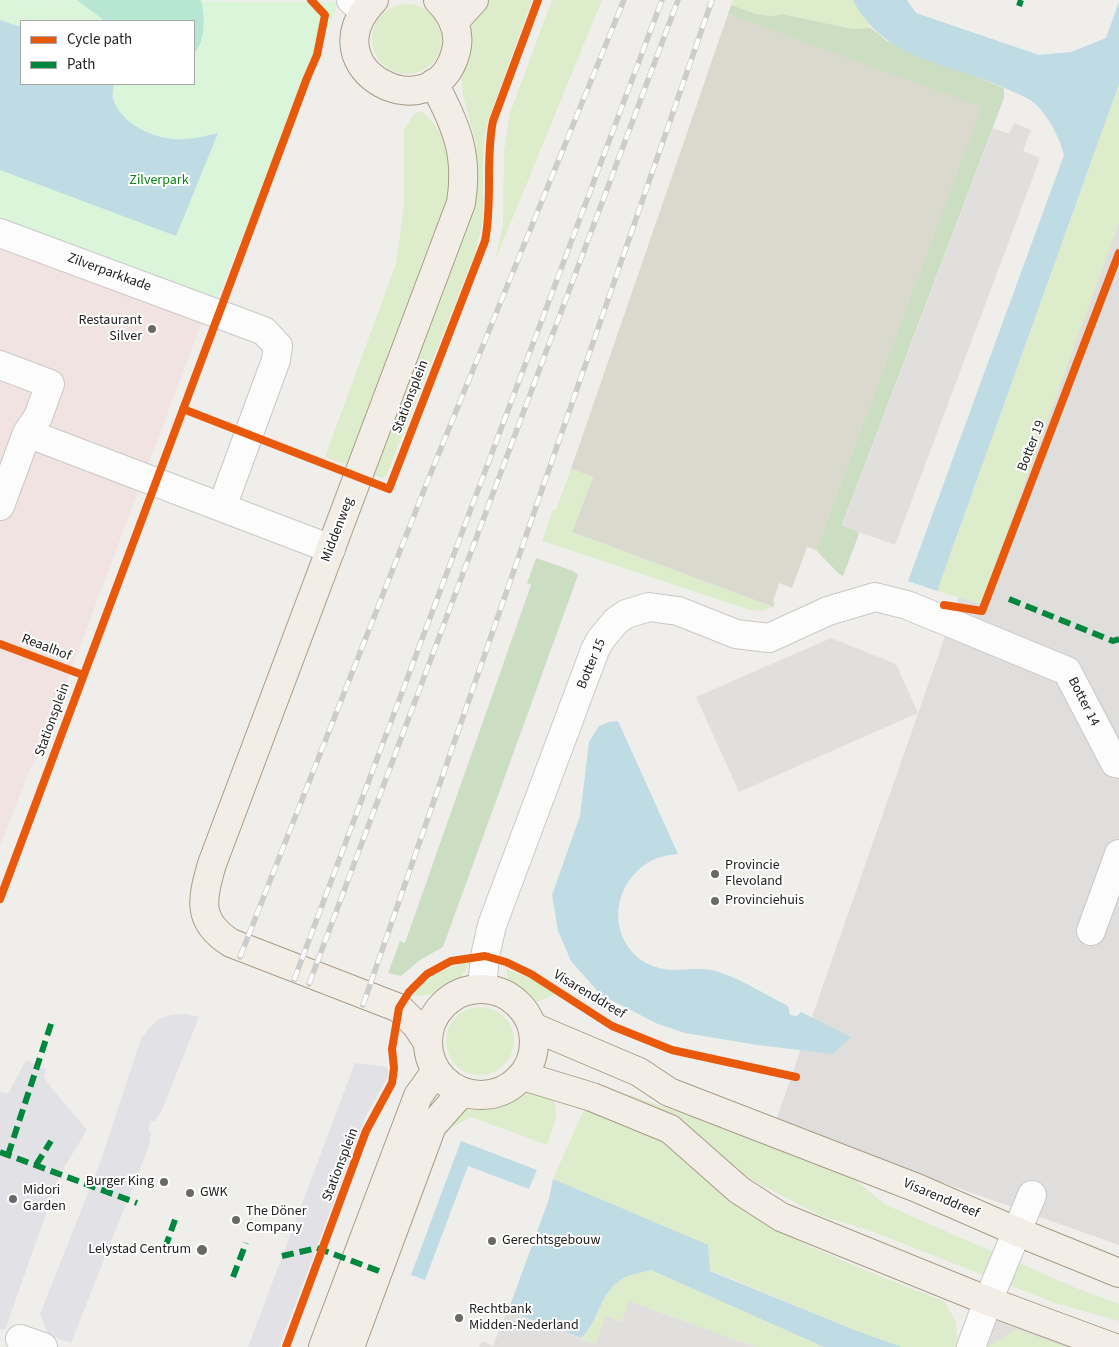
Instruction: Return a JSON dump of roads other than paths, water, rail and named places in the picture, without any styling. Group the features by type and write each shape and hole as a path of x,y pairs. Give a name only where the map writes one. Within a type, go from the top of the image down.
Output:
{"main road":[{"path":"363,4 357,24 355,47 362,68 372,78 399,91 415,90 434,83 448,69 454,58 457,40 454,22 447,9 438,0"},
{"path":"454,22 474,0"},
{"name":"Middenweg","path":"399,1008 232,943 220,936 208,920 203,909 204,892 212,864 461,203 464,159 454,124 434,83"},
{"path":"399,1008 416,1025 428,1043 436,1071 447,1083 462,1092 478,1095 495,1094 510,1087 523,1076 532,1061 535,1044 533,1027 526,1012 514,999 499,991 482,988 457,994 441,1006 432,1020 428,1043"},
{"path":"399,1008 441,1006"},
{"name":"Visarenddreef","path":"533,1027 639,1072 669,1092 918,1188 1018,1232 1119,1272"},
{"path":"323,1347 418,1096 436,1071"},
{"path":"523,1076 592,1097 670,1129 739,1190 781,1217 988,1300 1112,1347"},
{"path":"350,1347 432,1126 462,1092"}],"street":[{"name":"Zilverparkkade","path":"0,233 264,331 278,346 276,360 222,507"},
{"path":"0,365 50,384 38,417 27,433 0,506"},
{"path":"27,433 331,549"},
{"name":"Botter 15","path":"482,988 485,956 492,925 595,650 601,639 616,621 638,610 660,607 678,611 736,634 769,638 828,611 875,597 907,605 977,633"},
{"name":"Botter 14","path":"977,633 1067,671 1115,763 1119,764"},
{"path":"1091,931 1119,854"},
{"path":"971,1347 988,1300 1018,1232 1032,1194"}],"water":[{"path":"853,0 907,0 916,13 1039,55 1071,52 1106,38 1119,2 1119,84 937,591 908,581 1064,155 1049,120 1031,101 985,80 920,58 900,48 882,36 866,21"},
{"path":"0,20 20,27 20,85 114,85 113,99 118,109 134,125 144,131 166,138 177,139 191,139 218,133 176,236 0,170"},
{"path":"618,721 678,854 664,856 647,863 632,877 624,889 619,903 618,917 620,930 626,943 634,954 645,962 659,968 674,970 704,969 728,975 788,1006 790,1015 797,1016 801,1012 851,1037 833,1054 757,1045 685,1033 658,1024 601,995 571,961 558,931 552,895 580,816 589,742 599,726"},
{"path":"461,1141 537,1170 529,1189 468,1166 425,1280 411,1275"},
{"path":"553,1179 708,1245 710,1271 857,1331 902,1347 824,1347 651,1270 627,1277 609,1290 592,1323 581,1338 508,1311 549,1199"}],"railway":[{"path":"240,957 428,480 624,0"},
{"path":"294,980 662,0"},
{"path":"309,984 678,0"},
{"path":"363,1005 712,0"}],"place":[{"name":"Restaurant Silver","path":"152,329"},
{"name":"Provincie Flevoland","path":"715,874"},
{"name":"Provinciehuis","path":"715,901"},
{"name":"Burger King","path":"164,1182"},
{"name":"GWK","path":"190,1193"},
{"name":"Midori Garden","path":"13,1199"},
{"name":"The Döner Company","path":"236,1220"},
{"name":"Gerechtsgebouw","path":"492,1241"},
{"name":"Lelystad Centrum","path":"202,1250"},
{"name":"Rechtbank Midden-Nederland","path":"459,1318"}],"park label":[{"name":"Zilverpark","path":"159,181"}]}
